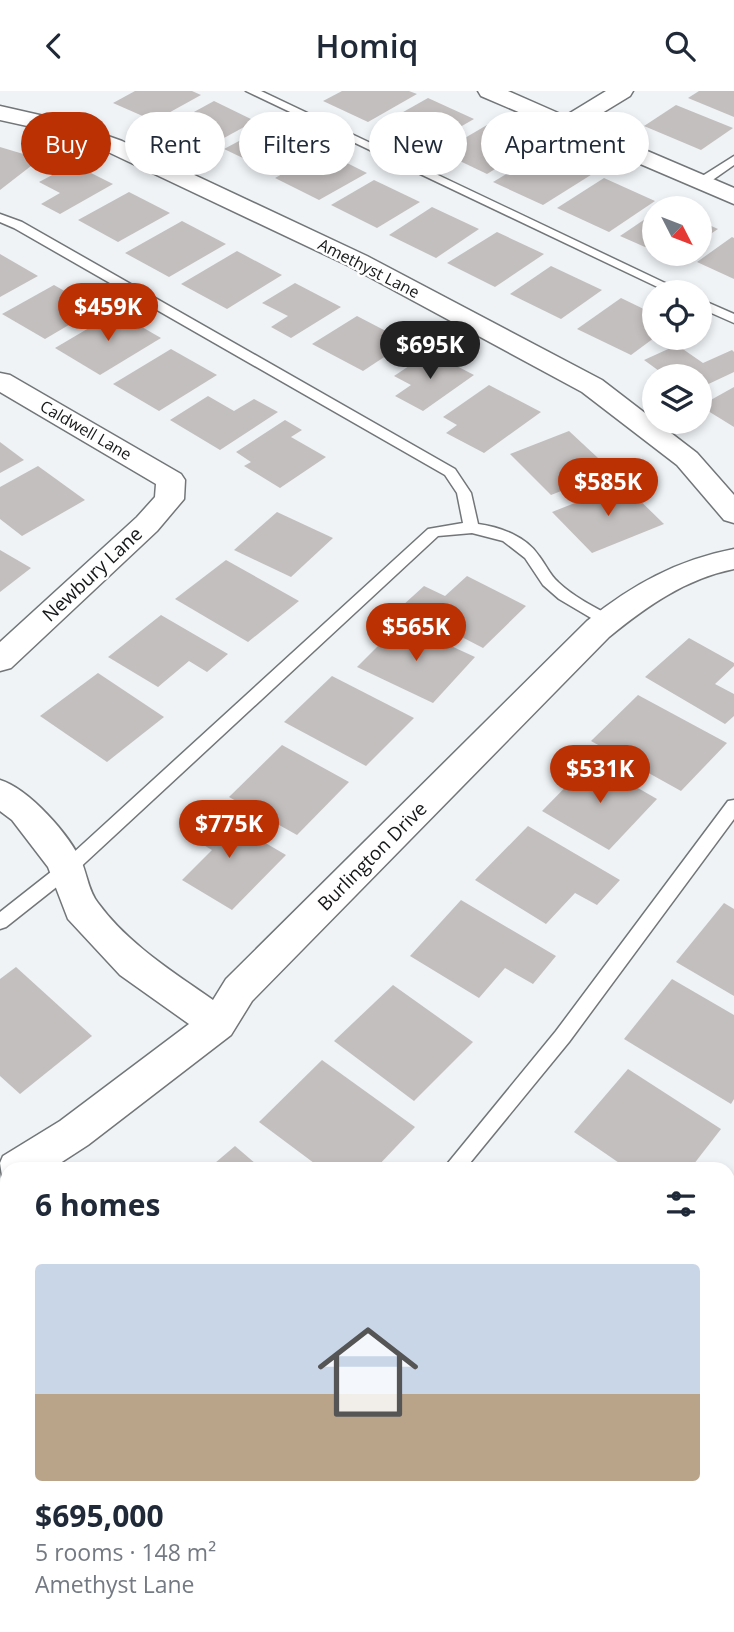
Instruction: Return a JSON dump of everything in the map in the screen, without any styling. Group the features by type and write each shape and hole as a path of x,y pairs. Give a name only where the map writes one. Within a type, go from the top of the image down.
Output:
{"street":[{"path":"489,91 539,112"},
{"path":"588,112 622,91"},
{"name":"Amethyst Lane","path":"0,113 65,127 114,146 358,261 592,386 643,422 687,459 734,513"},
{"path":"649,160 734,197"},
{"name":"Caldwell Lane","path":"0,381 171,480"},
{"name":"Newbury Lane","path":"0,660 147,524 169,499 171,480"},
{"name":"Burlington Drive","path":"29,1162 74,1133 218,1024 239,990 608,621 663,580 712,562 734,559"},
{"path":"0,793 24,811 67,869 81,909 133,964 218,1024"}],"lane":[{"path":"252,91 653,280"},
{"path":"701,183 734,160"},
{"path":"0,218 18,225 450,472 464,493 471,527"},
{"path":"712,309 734,319"},
{"path":"0,922 67,869 433,532 457,525 508,537 530,555 551,585 608,621"},
{"path":"459,1162 491,1127 549,1053 734,806"}],"building":[{"path":"135,91 192,91 201,95 170,112 134,112 113,103"},
{"path":"342,91 409,91 417,94 386,112 369,112 368,122 355,116 355,112 347,112 323,101"},
{"path":"699,91 734,91 734,117 688,98"},
{"path":"428,98 459,112 403,112"},
{"path":"214,101 239,113 239,130 225,137 225,112 194,112"},
{"path":"676,105 733,128 701,150 649,128 649,123"},
{"path":"481,129 481,171 467,164 467,137"},
{"path":"239,141 239,156 225,149"},
{"path":"0,147 21,153 21,174 0,190"},
{"path":"355,167 367,173 319,200 275,178 280,175 355,175"},
{"path":"52,175 95,175 113,184 60,214 41,204 60,193 39,182"},
{"path":"505,175 591,175 543,205 493,182"},
{"path":"604,178 644,196 642,210 609,232 557,208"},
{"path":"374,180 420,202 377,228 331,205"},
{"path":"129,192 170,213 118,242 78,220"},
{"path":"432,207 479,229 436,258 389,235"},
{"path":"182,221 226,244 169,277 125,253"},
{"path":"642,221 642,246 620,236"},
{"path":"497,232 544,254 495,287 447,263"},
{"path":"734,238 734,279 706,266 712,266 712,251"},
{"path":"237,251 282,275 227,309 181,284"},
{"path":"0,254 38,276 0,297"},
{"path":"551,266 602,290 561,319 510,294"},
{"path":"295,283 341,307 291,338 271,327 288,316 262,303"},
{"path":"54,285 96,309 45,339 2,314"},
{"path":"621,298 642,308 642,347 631,355 577,329"},
{"path":"116,312 161,338 100,375 55,348"},
{"path":"357,316 407,342 363,371 312,344"},
{"path":"171,349 217,375 159,411 113,384"},
{"path":"666,350 684,350 703,363 732,350 734,372 712,382 712,364 650,364 644,360"},
{"path":"430,352 474,375 423,411 395,396 411,385 394,376"},
{"path":"489,385 541,412 484,453 446,433 457,425 443,417"},
{"path":"734,387 734,427 712,413 712,399"},
{"path":"208,396 234,411 254,399 278,412 220,450 170,420"},
{"path":"285,420 302,430 291,437 326,457 280,488 244,466 251,462 236,452"},
{"path":"569,431 612,471 551,495 510,454"},
{"path":"0,442 24,460 0,473"},
{"path":"38,466 85,500 22,536 0,519 0,487"},
{"path":"623,484 664,524 592,553 552,512"},
{"path":"277,512 333,538 291,577 234,550"},
{"path":"0,550 31,568 0,592"},
{"path":"226,560 299,601 248,642 175,599"},
{"path":"467,576 526,606 483,648 402,606 424,586 445,596"},
{"path":"161,615 228,654 207,672 189,661 158,687 108,657"},
{"path":"401,623 475,657 433,703 357,667"},
{"path":"689,638 734,663 715,684 734,694 734,716 725,724 645,677"},
{"path":"98,673 164,717 107,762 40,716"},
{"path":"332,676 414,718 366,766 284,722"},
{"path":"638,695 727,743 681,791 591,741"},
{"path":"282,745 349,782 297,835 229,797"},
{"path":"591,761 657,799 609,850 542,811"},
{"path":"208,809 286,855 232,910 182,880 212,850 183,833"},
{"path":"528,826 620,880 597,905 575,893 546,924 475,880"},
{"path":"461,900 556,956 533,984 505,968 479,998 410,956"},
{"path":"724,903 734,909 734,996 676,962"},
{"path":"16,967 92,1036 20,1094 0,1076 0,979"},
{"path":"672,979 734,1015 734,1099 731,1104 624,1039"},
{"path":"393,985 473,1042 414,1101 334,1041"},
{"path":"322,1060 415,1127 382,1162 313,1162 259,1122"},
{"path":"628,1069 721,1129 695,1162 618,1162 574,1132"},
{"path":"235,1146 254,1162 216,1162"}]}
